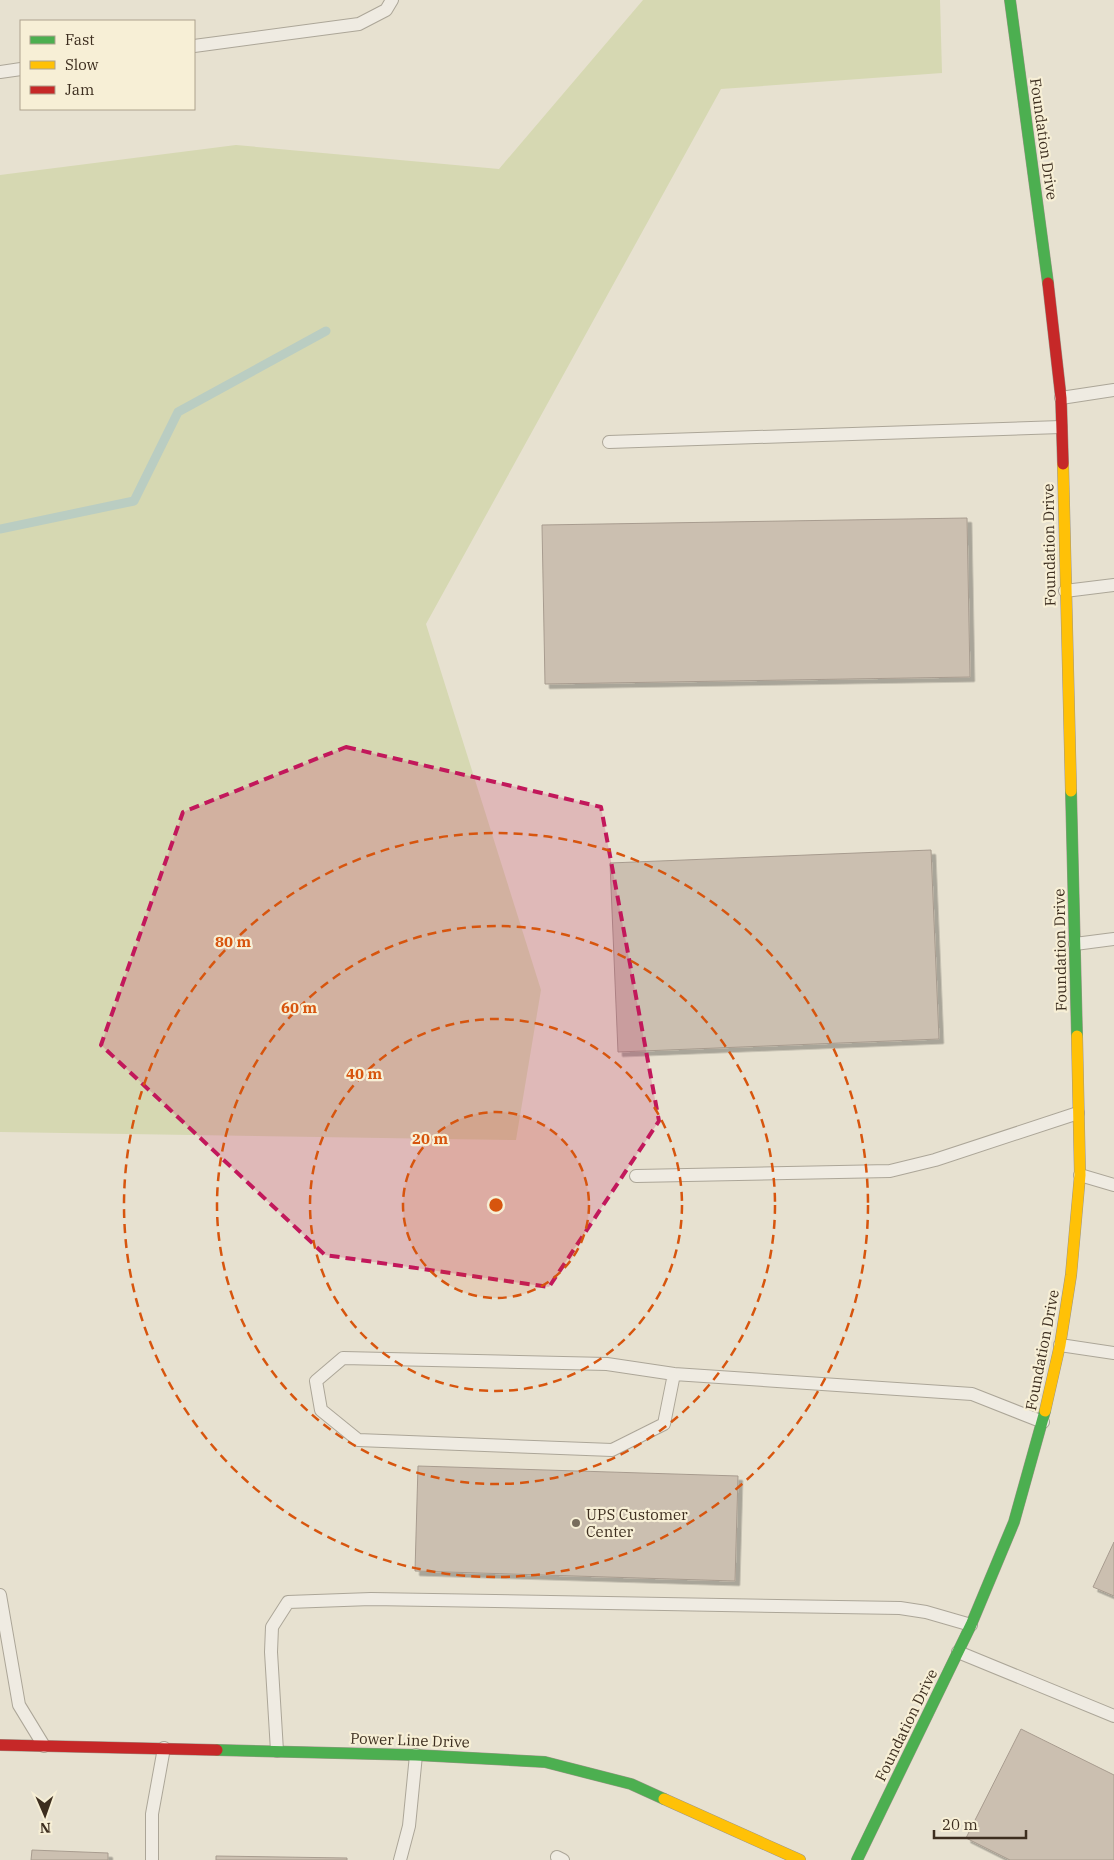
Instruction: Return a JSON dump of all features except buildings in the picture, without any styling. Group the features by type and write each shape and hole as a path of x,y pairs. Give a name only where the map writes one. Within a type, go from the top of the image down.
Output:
{"street":[{"name":"Foundation Drive","path":"857,1860 971,1626 1014,1522 1043,1422 1060,1345 1071,1275 1080,1175 1061,398 1055,333 1010,0"},
{"name":"Power Line Drive","path":"0,1744 416,1755 545,1762 631,1784 800,1860"}],"lane":[{"path":"195,46 359,24 386,10 392,0"},
{"path":"0,72 20,69"},
{"path":"1061,398 1114,390"},
{"path":"609,442 1061,427"},
{"path":"1065,591 1114,585"},
{"path":"1074,944 1114,939"},
{"path":"636,1176 890,1171 935,1160 1078,1114"},
{"path":"1080,1175 1114,1185"},
{"path":"1060,1345 1114,1354"},
{"path":"674,1374 664,1424 612,1450 358,1440 321,1410 316,1381 343,1358 607,1364 674,1374 972,1394 1043,1422"},
{"path":"0,1595 19,1705 44,1746"},
{"path":"277,1751 271,1652 272,1627 288,1602 371,1600 900,1608 926,1612 971,1626"},
{"path":"958,1652 1114,1716"},
{"path":"152,1860 152,1814 164,1748"},
{"path":"400,1860 409,1826 416,1755"}],"highlighted area":[{"path":"346,747 601,807 659,1121 549,1287 325,1255 101,1045 183,812"}],"green space":[{"path":"643,0 940,0 942,73 721,89 426,624 541,990 516,1140 0,1132 0,175 236,145 499,169"}],"waterway":[{"path":"0,529 134,501 178,412 326,331"}],"traffic: fast":[{"path":"1010,0 1048,283"},
{"path":"1071,791 1077,1036"},
{"path":"857,1860 971,1625 1014,1522 1045,1411"},
{"path":"217,1750 416,1755 545,1762 631,1784 664,1799"}],"traffic: slow":[{"path":"1063,464 1071,791"},
{"path":"1045,1411 1060,1345 1071,1275 1080,1175 1077,1036"},
{"path":"664,1799 800,1860"}],"traffic: jam":[{"path":"1048,283 1061,398 1063,464"},
{"path":"0,1745 217,1750"}],"place":[{"name":"UPS Customer Center","path":"576,1523"}]}
